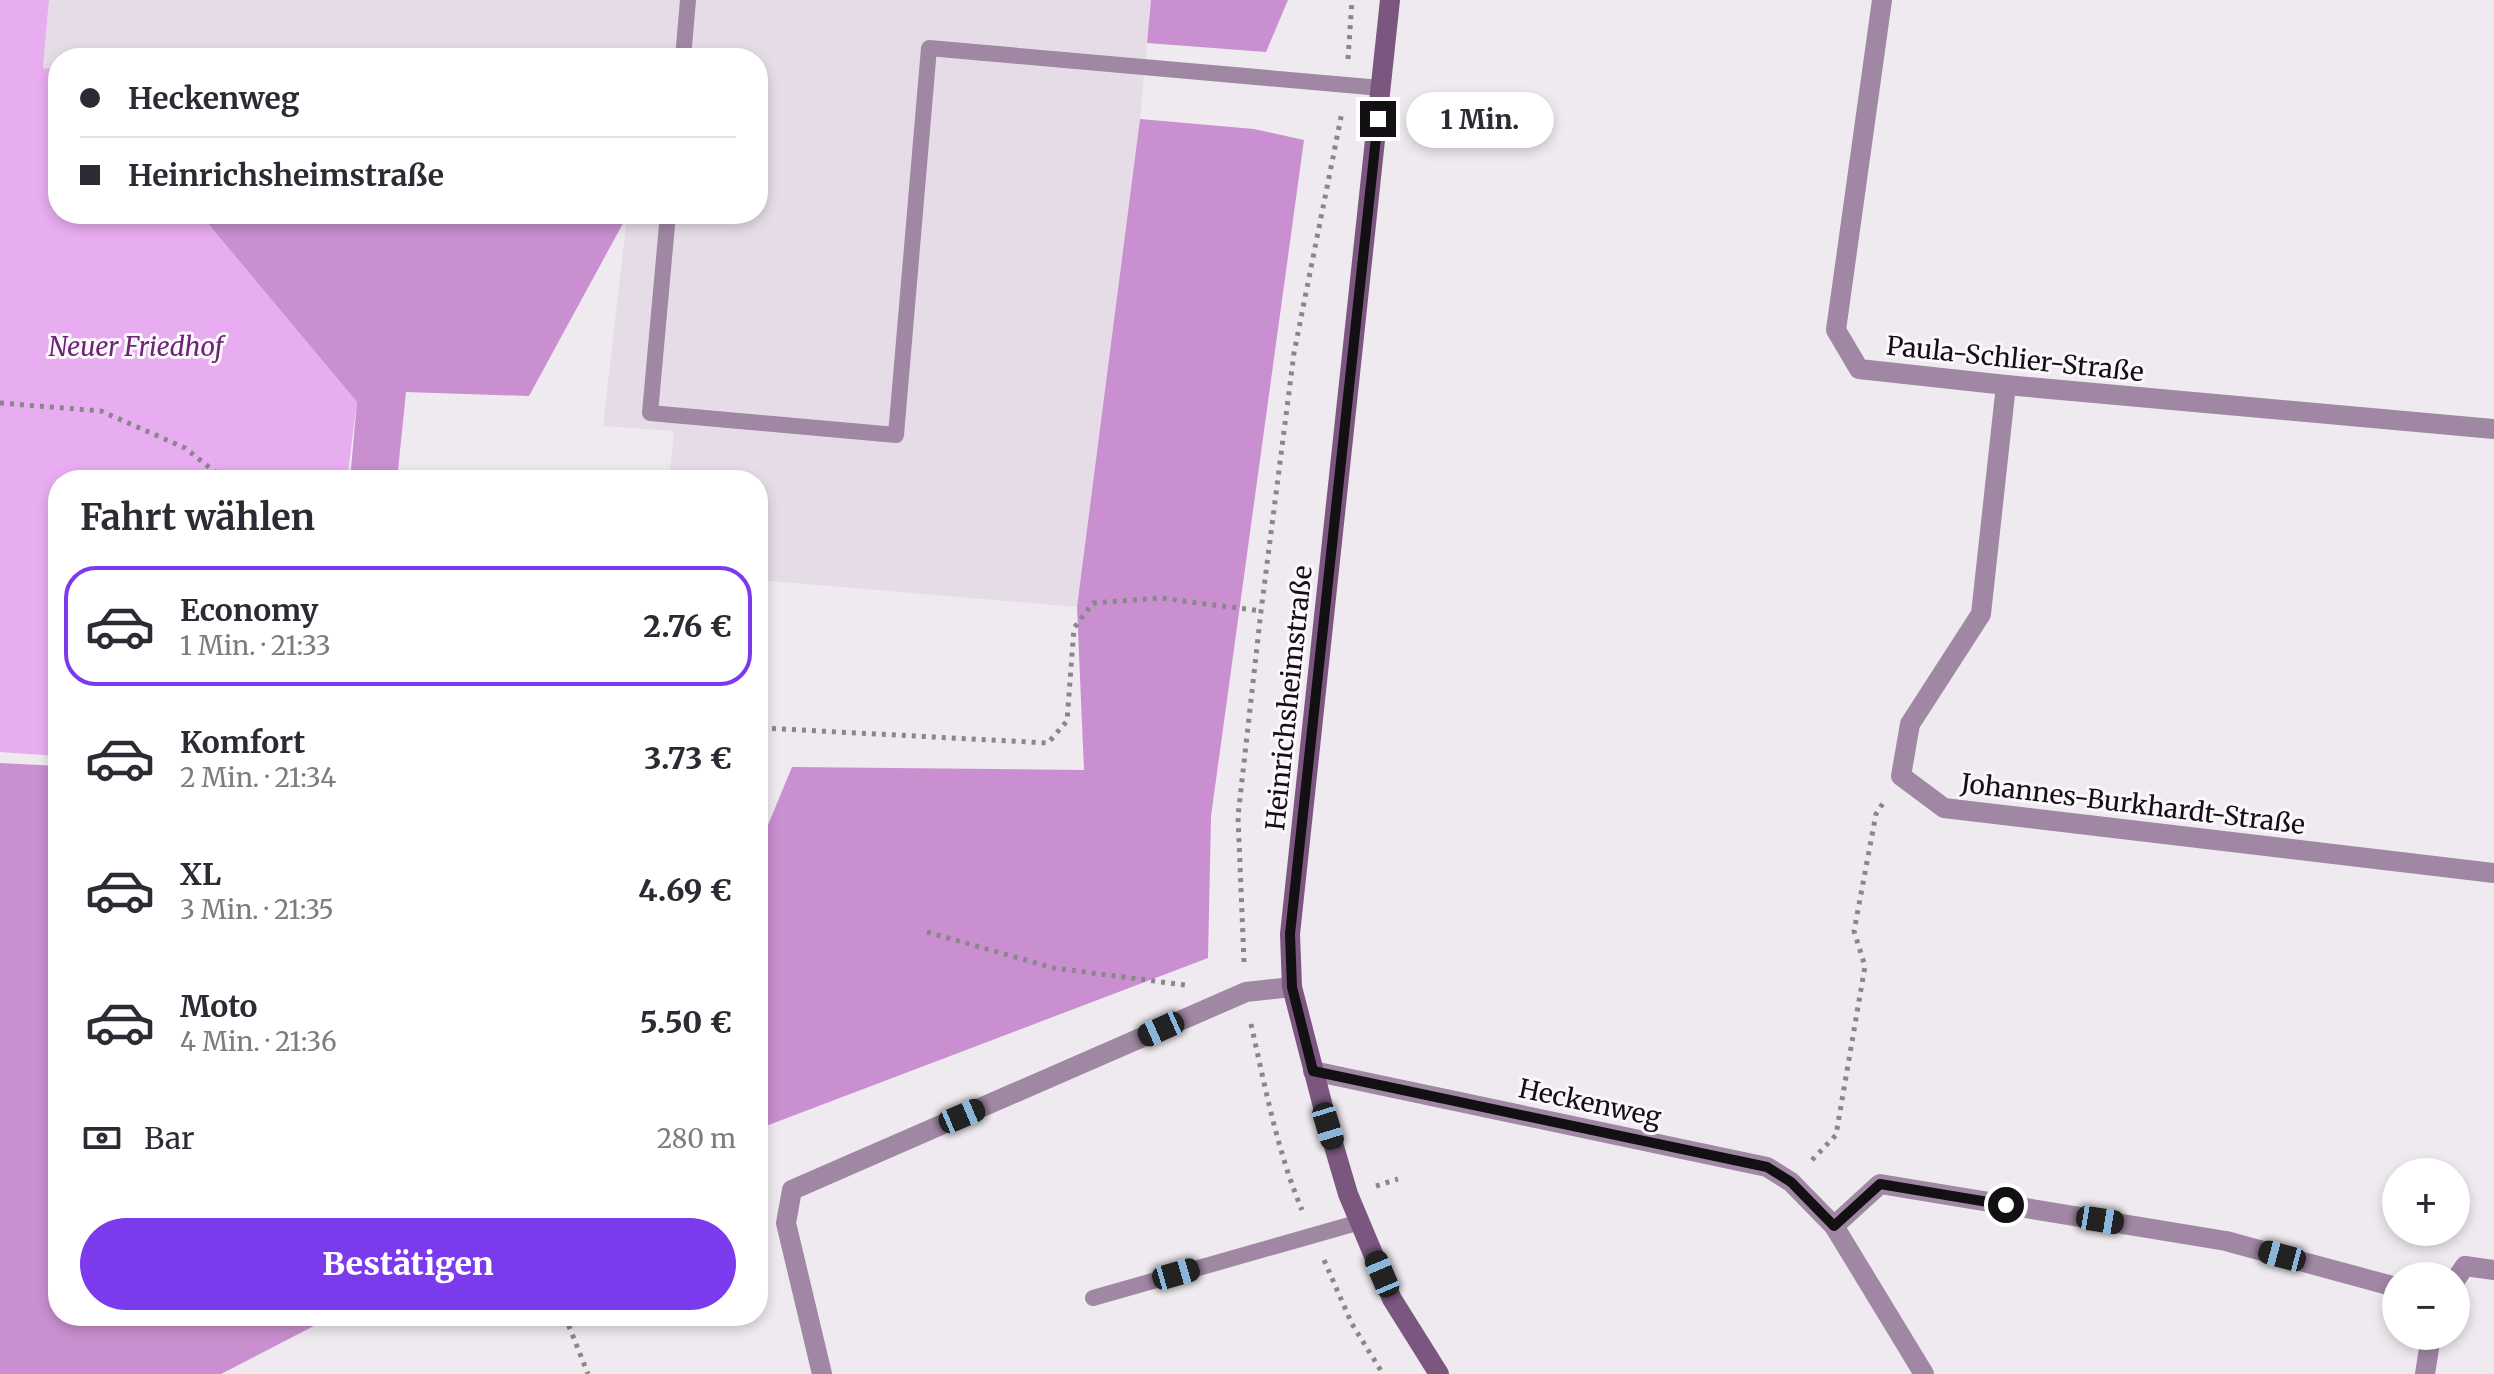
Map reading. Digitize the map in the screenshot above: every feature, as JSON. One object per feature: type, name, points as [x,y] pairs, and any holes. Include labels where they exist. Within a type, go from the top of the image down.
[{"type":"street","name":"Heinrichsheimstraße","points":[[1390,0],[1290,934],[1292,987],[1344,1181],[1392,1299],[1439,1374]]},
{"type":"street","name":"Paula-Schlier-Straße","points":[[1882,0],[1836,330],[1859,369],[2494,429]]},
{"type":"street","points":[[1901,776],[1910,724],[1981,614],[2006,385]]},
{"type":"street","name":"Johannes-Burkhardt-Straße","points":[[1901,776],[1944,808],[2494,873]]},
{"type":"street","points":[[822,1374],[786,1223],[792,1190],[1246,992],[1292,987]]},
{"type":"street","name":"Heckenweg","points":[[1313,1071],[1767,1167],[1791,1182],[1834,1226],[1924,1374]]},
{"type":"street","points":[[1834,1226],[1880,1184],[2226,1241],[2382,1283]]},
{"type":"street","points":[[2470,1267],[2494,1270]]},
{"type":"street","points":[[2425,1374],[2429,1350]]},
{"type":"lane","points":[[684,48],[688,0]]},
{"type":"lane","points":[[667,224],[650,413],[896,435],[929,48],[1381,88]]},
{"type":"lane","points":[[1093,1298],[1360,1222]]},
{"type":"path","points":[[0,403],[101,411],[185,448],[212,470]]},
{"type":"path","points":[[768,728],[1048,743],[1067,721],[1074,628],[1093,603],[1160,598],[1261,611]]},
{"type":"path","points":[[1791,1182],[1836,1135],[1865,966],[1854,931],[1876,814],[1901,776]]},
{"type":"path","points":[[927,932],[1054,968],[1187,985]]},
{"type":"path","points":[[569,1326],[588,1374]]},
{"type":"shaded area","points":[[49,0],[1151,0],[1140,119],[1077,607],[768,581],[768,470],[670,470],[674,431],[603,426],[626,224],[768,224],[768,48],[48,48],[48,69],[43,69]]},
{"type":"shaded area","points":[[1151,0],[1288,0],[1266,52],[1147,43]]},
{"type":"shaded area","points":[[1140,119],[1254,129],[1304,140],[1211,816],[1208,958],[768,1125],[768,825],[792,767],[1084,770],[1077,607]]},
{"type":"shaded area","points":[[208,224],[623,224],[529,396],[406,392],[398,470],[351,470],[357,402]]},
{"type":"shaded area","points":[[0,763],[48,765],[48,1326],[314,1326],[221,1374],[0,1374]]},
{"type":"green space","name":"Neuer Friedhof","points":[[0,0],[49,0],[43,68],[48,69],[48,224],[208,224],[357,402],[348,470],[48,470],[48,755],[0,752]]},
{"type":"route","points":[[1378,119],[1290,934],[1292,987],[1313,1071],[1767,1167],[1791,1182],[1834,1226],[1880,1184],[2006,1205]]}]
